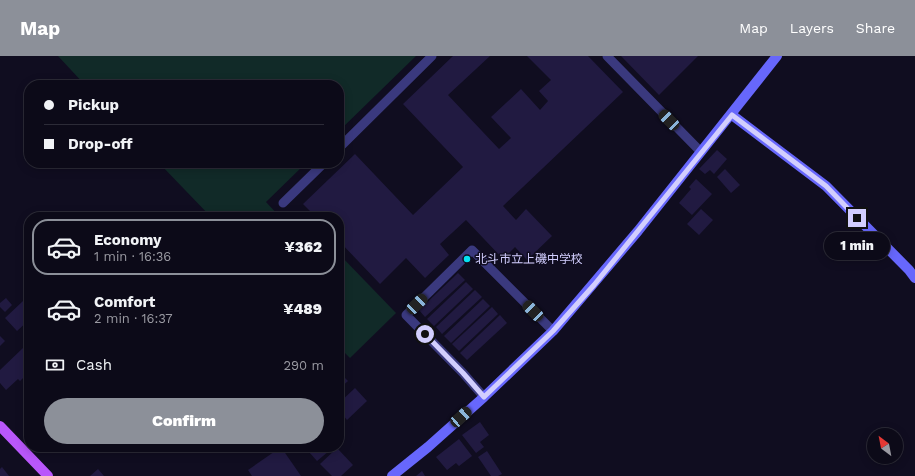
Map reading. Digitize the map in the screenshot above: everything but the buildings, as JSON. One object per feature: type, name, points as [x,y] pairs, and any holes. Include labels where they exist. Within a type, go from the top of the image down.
[{"type":"main road","points":[[0,426],[24,451]]},
{"type":"main road","points":[[25,452],[48,476]]},
{"type":"street","points":[[392,476],[428,447],[484,397],[553,331],[638,231],[700,152],[732,115],[777,56]]},
{"type":"street","points":[[732,115],[826,186],[909,270],[915,278]]},
{"type":"lane","points":[[344,143],[432,56]]},
{"type":"lane","points":[[607,56],[700,152]]},
{"type":"lane","points":[[283,203],[319,168]]},
{"type":"lane","points":[[484,397],[463,373],[406,315],[472,250],[553,331]]},
{"type":"green space","points":[[58,56],[416,56],[344,126],[344,80],[80,80]]},
{"type":"green space","points":[[164,168],[301,168],[266,202],[275,212],[206,212]]},
{"type":"green space","points":[[344,259],[396,313],[350,358],[344,352]]},
{"type":"place","name":"北斗市立上磯中学校","points":[[467,259]]},
{"type":"route","points":[[425,334],[484,397],[553,331],[594,285],[674,187],[700,152],[732,115],[826,186],[857,218]]}]
